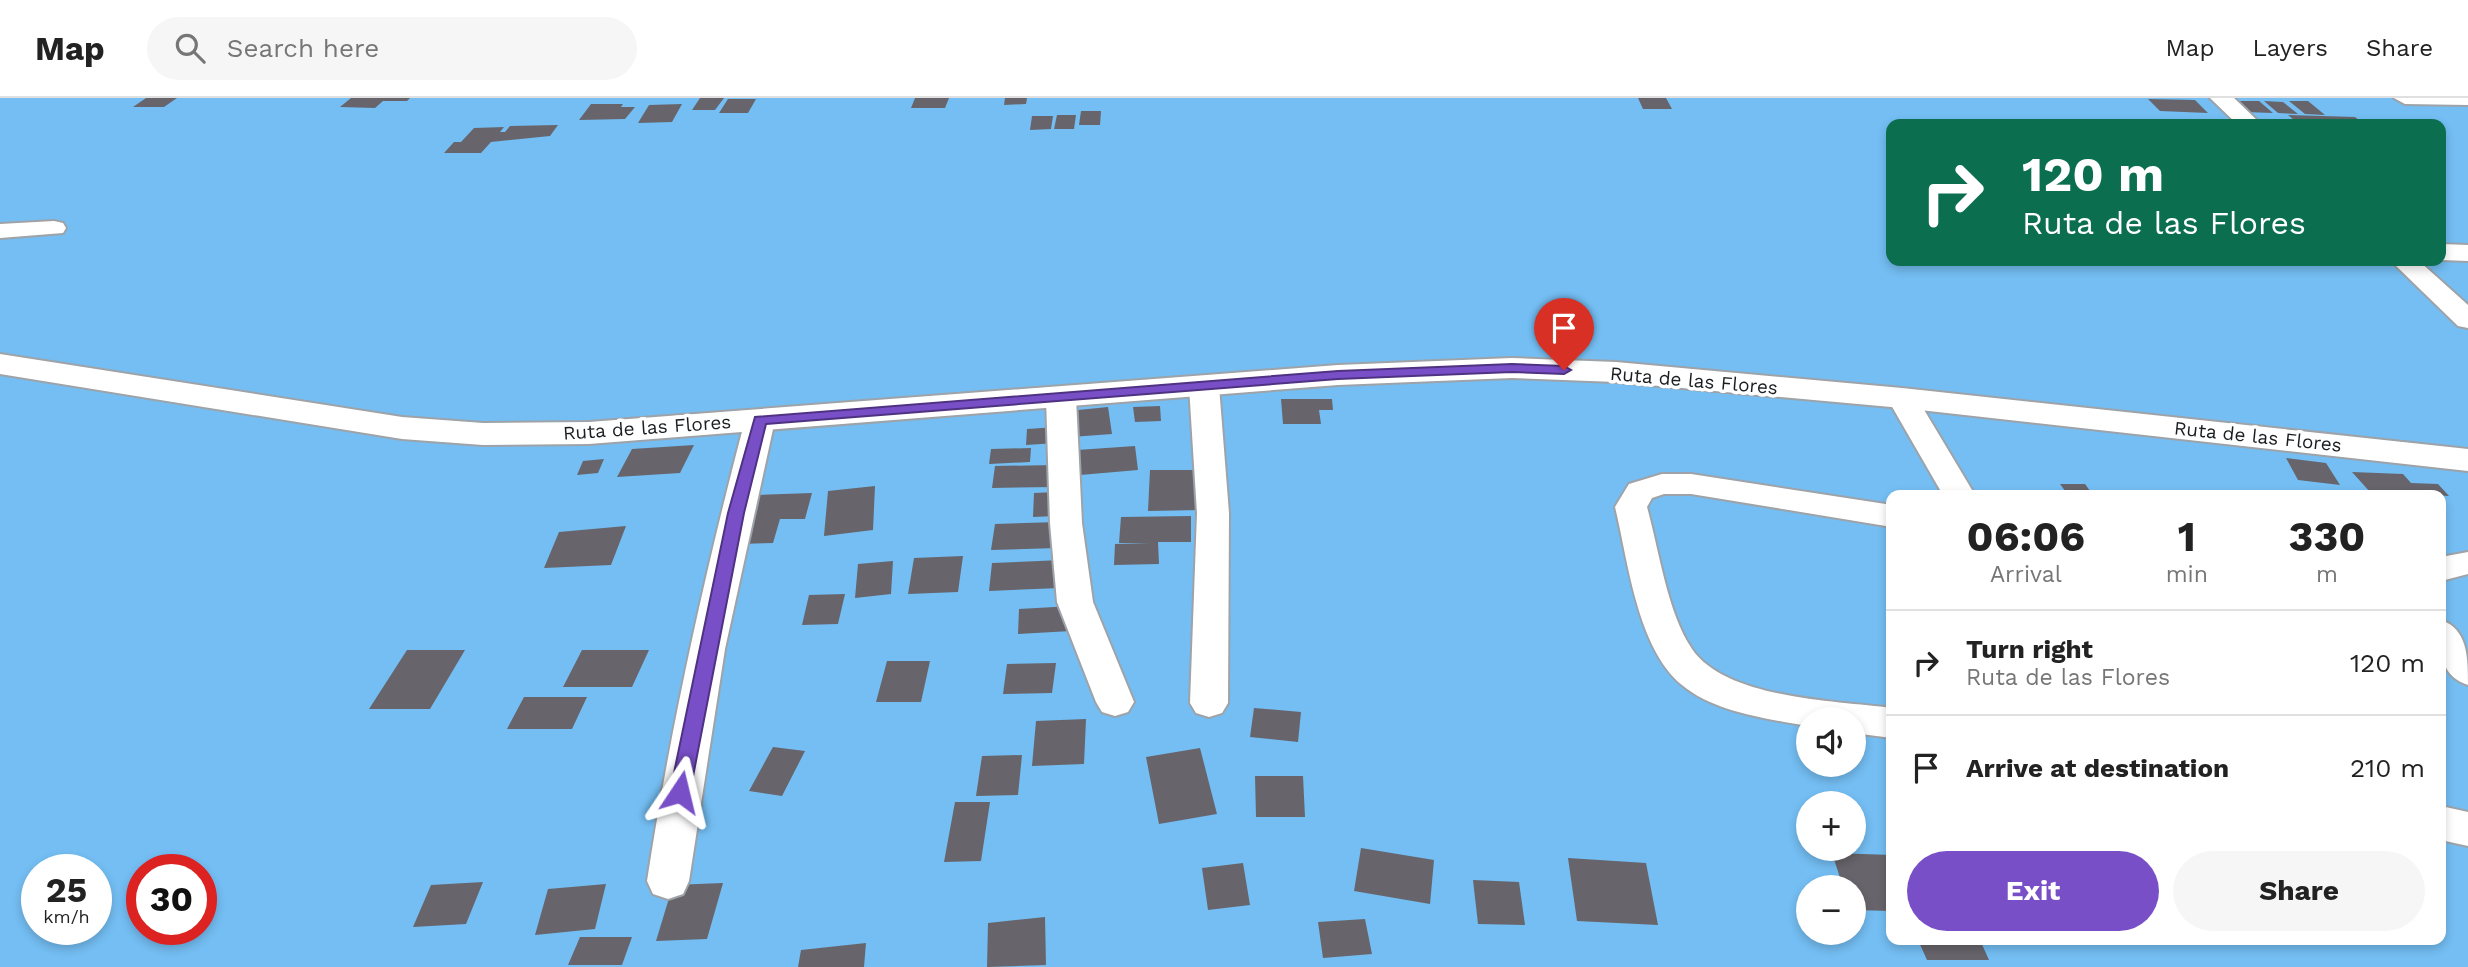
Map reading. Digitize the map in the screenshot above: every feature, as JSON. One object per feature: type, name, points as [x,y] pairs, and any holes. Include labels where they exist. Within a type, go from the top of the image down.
[{"type":"main road","name":"Ruta de las Flores","points":[[0,364],[321,416],[456,432],[589,433],[1338,375],[1512,368],[1616,372],[1902,398],[2468,460]]},
{"type":"street","points":[[2221,98],[2244,119]]},
{"type":"street","points":[[2405,98],[2468,99]]},
{"type":"street","points":[[0,231],[54,228]]},
{"type":"street","points":[[2446,252],[2468,253]]},
{"type":"street","points":[[2409,266],[2468,320]]},
{"type":"street","points":[[1204,386],[1213,513],[1209,704]]},
{"type":"street","points":[[1061,398],[1066,523],[1076,602],[1115,702]]},
{"type":"street","points":[[1902,398],[1956,490]]},
{"type":"street","points":[[668,881],[683,770],[736,513],[760,420]]},
{"type":"street","points":[[1886,515],[1691,484],[1662,484],[1640,491],[1631,507],[1668,639],[1682,664],[1709,687],[1744,699],[1886,722]]},
{"type":"street","points":[[2446,568],[2468,563]]},
{"type":"street","points":[[2446,640],[2468,671]]},
{"type":"street","points":[[2446,823],[2468,829]]},
{"type":"shaded area","points":[[0,98],[2468,98],[2468,967],[0,967]]},
{"type":"building","points":[[146,98],[177,98],[164,107],[133,107]]},
{"type":"building","points":[[351,98],[410,98],[407,101],[383,101],[375,108],[340,107]]},
{"type":"building","points":[[700,98],[724,98],[715,110],[692,110]]},
{"type":"building","points":[[915,98],[949,98],[945,108],[911,108]]},
{"type":"building","points":[[1005,98],[1027,98],[1026,104],[1004,105]]},
{"type":"building","points":[[1638,98],[1666,98],[1672,109],[1643,109]]},
{"type":"building","points":[[728,99],[756,99],[748,113],[719,113]]},
{"type":"building","points":[[2148,99],[2195,100],[2208,113],[2160,111]]},
{"type":"building","points":[[2230,101],[2259,101],[2273,113],[2244,112]]},
{"type":"building","points":[[2264,101],[2283,102],[2298,114],[2278,113]]},
{"type":"building","points":[[2289,101],[2308,101],[2325,115],[2305,114]]},
{"type":"building","points":[[591,104],[623,104],[621,107],[635,107],[625,119],[579,120]]},
{"type":"building","points":[[682,104],[672,122],[638,123],[649,105]]},
{"type":"building","points":[[1081,111],[1101,111],[1100,125],[1079,125]]},
{"type":"building","points":[[1057,115],[1076,115],[1074,129],[1054,129]]},
{"type":"building","points":[[2288,115],[2358,119],[2293,119]]},
{"type":"building","points":[[1032,116],[1053,116],[1051,129],[1030,130]]},
{"type":"building","points":[[558,125],[550,136],[491,142],[481,153],[444,153],[454,142],[461,142],[474,128],[504,127],[500,132],[505,132],[510,126]]},
{"type":"building","points":[[1281,399],[1332,399],[1333,410],[1319,410],[1321,424],[1283,424]]},
{"type":"building","points":[[1160,406],[1161,421],[1135,422],[1133,407]]},
{"type":"building","points":[[1108,407],[1112,434],[1071,437],[1068,411]]},
{"type":"building","points":[[1057,427],[1057,443],[1026,445],[1027,429]]},
{"type":"building","points":[[694,445],[680,473],[617,477],[632,449]]},
{"type":"building","points":[[1135,446],[1138,470],[1080,475],[1077,450]]},
{"type":"building","points":[[1031,448],[1030,462],[989,464],[991,449]]},
{"type":"building","points":[[2286,458],[2326,463],[2340,485],[2298,480]]},
{"type":"building","points":[[604,459],[598,473],[577,475],[583,461]]},
{"type":"building","points":[[1056,465],[1054,487],[992,488],[995,466]]},
{"type":"building","points":[[1150,470],[1200,470],[1201,510],[1148,511]]},
{"type":"building","points":[[2352,472],[2403,474],[2411,483],[2438,484],[2444,490],[2368,490]]},
{"type":"building","points":[[2060,484],[2085,484],[2089,490],[2064,490]]},
{"type":"building","points":[[875,486],[873,530],[824,536],[828,491]]},
{"type":"building","points":[[1057,492],[1056,516],[1033,517],[1034,493]]},
{"type":"building","points":[[812,493],[805,519],[780,519],[773,543],[739,544],[755,495]]},
{"type":"building","points":[[1191,516],[1191,542],[1158,542],[1159,564],[1114,565],[1115,544],[1150,543],[1119,543],[1121,517]]},
{"type":"building","points":[[1059,522],[1057,548],[991,550],[995,524]]},
{"type":"building","points":[[626,526],[611,565],[544,568],[559,532]]},
{"type":"building","points":[[963,556],[958,592],[908,594],[914,558]]},
{"type":"building","points":[[1062,560],[1060,588],[989,591],[992,563]]},
{"type":"building","points":[[893,561],[891,594],[855,598],[858,564]]},
{"type":"building","points":[[845,594],[838,624],[802,625],[809,595]]},
{"type":"building","points":[[1072,606],[1071,631],[1018,634],[1019,609]]},
{"type":"building","points":[[407,650],[465,650],[430,709],[369,709]]},
{"type":"building","points":[[582,650],[649,650],[632,687],[563,687]]},
{"type":"building","points":[[887,661],[930,661],[921,702],[876,702]]},
{"type":"building","points":[[1056,663],[1052,693],[1003,694],[1007,664]]},
{"type":"building","points":[[524,697],[587,697],[572,729],[507,729]]},
{"type":"building","points":[[1254,708],[1301,712],[1298,742],[1250,737]]},
{"type":"building","points":[[1086,719],[1084,764],[1032,766],[1036,721]]},
{"type":"building","points":[[773,747],[805,751],[782,796],[749,791]]},
{"type":"building","points":[[1200,748],[1217,814],[1159,824],[1146,757]]},
{"type":"building","points":[[1022,755],[1018,795],[976,796],[982,756]]},
{"type":"building","points":[[1255,776],[1303,776],[1305,817],[1256,817]]},
{"type":"building","points":[[955,802],[990,802],[981,861],[944,862]]},
{"type":"building","points":[[1361,848],[1434,860],[1430,904],[1354,891]]},
{"type":"building","points":[[1866,854],[1886,855],[1886,911],[1866,910],[1866,875],[1839,875],[1835,861],[1866,861]]},
{"type":"building","points":[[1568,858],[1646,863],[1658,925],[1577,921]]},
{"type":"building","points":[[1243,863],[1250,905],[1208,910],[1202,868]]},
{"type":"building","points":[[1473,880],[1519,882],[1525,925],[1478,924]]},
{"type":"building","points":[[483,882],[466,924],[413,927],[431,885]]},
{"type":"building","points":[[723,883],[707,939],[656,941],[673,885]]},
{"type":"building","points":[[606,884],[595,929],[535,935],[548,889]]},
{"type":"building","points":[[1045,917],[1046,965],[987,967],[988,923]]},
{"type":"building","points":[[1365,919],[1372,954],[1323,958],[1318,922]]},
{"type":"building","points":[[580,937],[632,937],[622,965],[568,965]]},
{"type":"building","points":[[866,943],[864,967],[798,967],[801,950]]},
{"type":"building","points":[[1920,945],[1982,945],[1989,960],[1927,960]]},
{"type":"route","points":[[680,792],[736,513],[760,420],[1338,375],[1512,368],[1564,370]]}]
